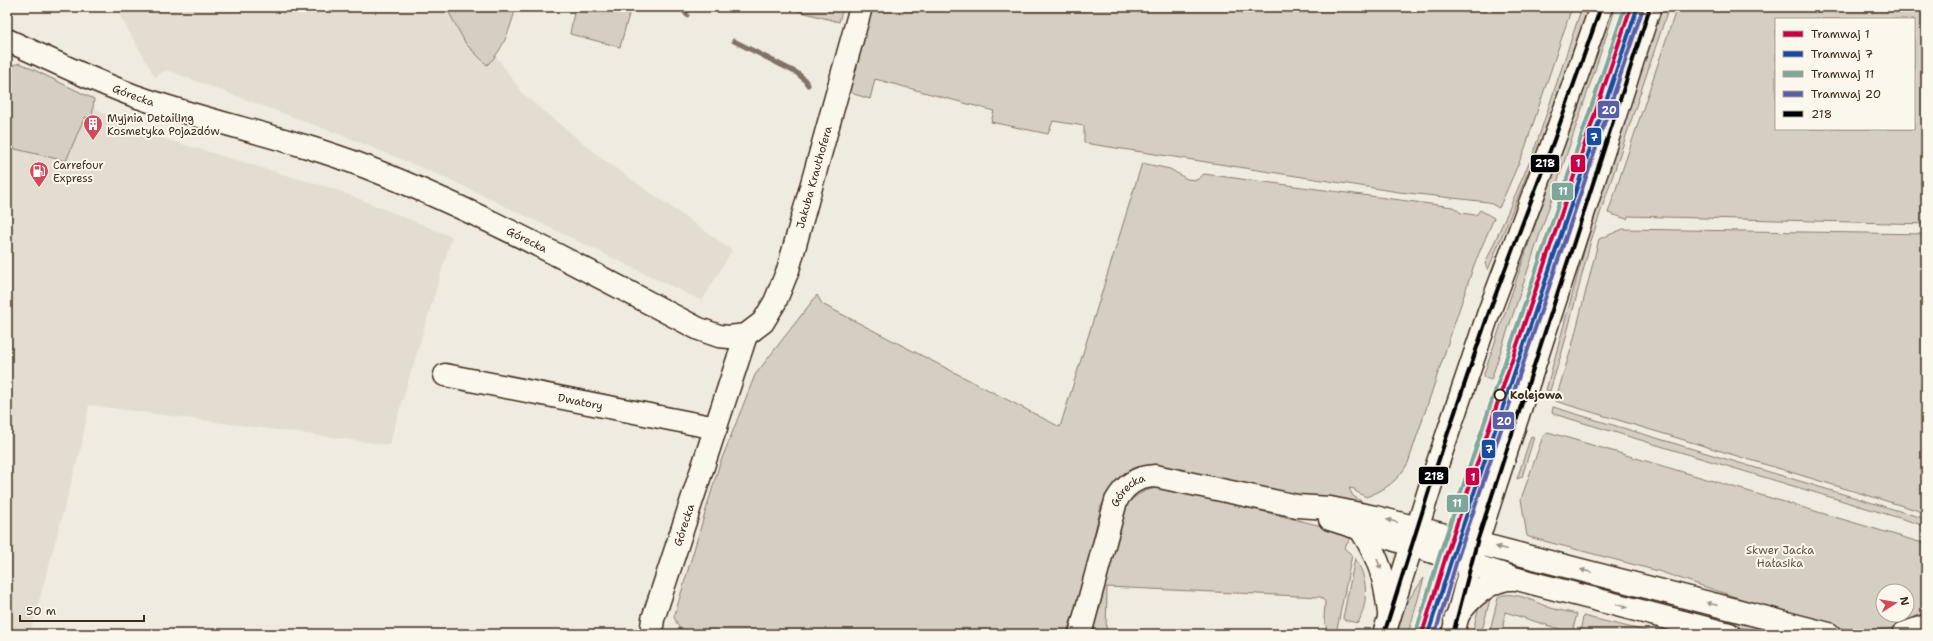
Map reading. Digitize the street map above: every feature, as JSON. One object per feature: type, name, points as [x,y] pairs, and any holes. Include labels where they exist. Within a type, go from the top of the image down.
[{"type":"street","name":"Jakuba Krauthofera","points":[[746,335],[763,322],[785,280],[861,7]]},
{"type":"street","points":[[1384,634],[1389,613],[1414,536],[1489,312],[1554,140],[1601,7]]},
{"type":"street","points":[[1454,627],[1477,542],[1650,7]]},
{"type":"street","name":"Górecka","points":[[7,40],[135,96],[364,167],[443,199],[506,228],[699,329],[719,336],[734,337],[746,335],[653,618],[651,634]]},
{"type":"street","name":"Dwatory","points":[[445,375],[716,428]]},
{"type":"street","name":"Górecka","points":[[1080,634],[1113,508],[1120,494],[1135,480],[1147,476],[1162,476],[1297,506],[1361,530],[1477,542]]},
{"type":"street","name":"Górecka","points":[[1297,506],[1330,508],[1414,536],[1471,564]]},
{"type":"street","points":[[1361,530],[1376,556],[1383,574],[1389,613]]},
{"type":"street","points":[[1477,542],[1829,634]]},
{"type":"street","points":[[1471,564],[1517,579],[1729,634]]},
{"type":"street","points":[[1454,627],[1466,606],[1488,587],[1506,578],[1517,579]]},
{"type":"street","points":[[1903,634],[1926,626]]},
{"type":"shaded area","points":[[115,7],[467,7],[476,28],[523,94],[604,160],[732,250],[702,301],[453,181],[357,141],[166,70],[155,77]]},
{"type":"shaded area","points":[[7,66],[92,107],[135,130],[340,191],[452,237],[389,445],[89,405],[81,447],[30,634],[7,634]]},
{"type":"green space","points":[[446,7],[516,7],[509,31],[502,46],[487,65],[466,44]]},
{"type":"green space","points":[[575,7],[631,7],[620,47],[570,34]]},
{"type":"green space","points":[[783,7],[843,7],[839,22]]},
{"type":"green space","points":[[872,7],[1572,7],[1524,151],[1499,208],[1488,202],[1399,192],[1084,143],[1084,126],[1053,121],[1048,134],[991,122],[994,111],[875,79],[870,99],[854,94],[849,89]]},
{"type":"green space","points":[[1582,7],[1591,7],[1549,130],[1534,158],[1488,270],[1485,264],[1533,154]]},
{"type":"green space","points":[[1610,7],[1616,7],[1491,380],[1483,377]]},
{"type":"green space","points":[[1635,7],[1638,7],[1580,181],[1515,388],[1508,385]]},
{"type":"green space","points":[[1662,7],[1669,7],[1590,244],[1564,345],[1550,391],[1546,390],[1600,193]]},
{"type":"green space","points":[[1677,7],[1926,7],[1926,224],[1628,216],[1627,219],[1608,213]]},
{"type":"green space","points":[[20,63],[94,99],[92,117],[84,118],[66,161],[7,147],[7,69]]},
{"type":"green space","points":[[1142,163],[1170,169],[1187,179],[1197,180],[1204,174],[1453,207],[1461,213],[1476,215],[1480,210],[1494,218],[1474,265],[1408,463],[1400,475],[1385,488],[1366,497],[1355,491],[1355,489],[1349,488],[1353,496],[1363,502],[1362,508],[1153,465],[1132,468],[1101,506],[1080,596],[1066,634],[682,634],[674,617],[719,466],[755,375],[817,295],[822,304],[1060,427]]},
{"type":"green space","points":[[1623,229],[1926,234],[1926,513],[1555,401],[1572,346],[1599,239]]},
{"type":"green space","points":[[1553,407],[1926,519],[1926,526],[1554,414],[1552,413]]},
{"type":"green space","name":"Skwer Jacka Hałasika","points":[[1548,432],[1926,544],[1926,611],[1915,617],[1915,583],[1875,583],[1875,623],[1905,623],[1888,629],[1860,631],[1846,629],[1765,607],[1658,571],[1529,537],[1527,536],[1521,499],[1543,436]]},
{"type":"green space","points":[[1531,436],[1534,437],[1522,477],[1517,479]]},
{"type":"green space","points":[[1164,487],[1338,530],[1351,538],[1344,548],[1352,555],[1336,634],[1328,634],[1324,618],[1325,602],[1321,597],[1107,587],[1106,634],[1087,634],[1120,512],[1139,494]]},
{"type":"green space","points":[[1355,558],[1365,582],[1366,590],[1362,615],[1358,623],[1344,620],[1343,618]]},
{"type":"green space","points":[[1518,563],[1794,634],[1766,634],[1516,569]]},
{"type":"green space","points":[[1424,578],[1408,634],[1397,634],[1405,605]]},
{"type":"green space","points":[[1442,582],[1442,599],[1434,634],[1426,634]]},
{"type":"green space","points":[[1492,592],[1481,634],[1472,634],[1479,606]]},
{"type":"green space","points":[[1503,595],[1519,596],[1551,608],[1577,614],[1572,633],[1505,612],[1502,634],[1489,634],[1498,598]]},
{"type":"green space","points":[[1583,616],[1658,634],[1580,634]]},
{"type":"waterway","points":[[684,7],[684,11],[687,15]]},
{"type":"waterway","points":[[734,41],[797,73],[808,85]]},
{"type":"tram line","name":"11","points":[[1416,632],[1440,554],[1625,7]]},
{"type":"tram line","name":"1","points":[[1422,634],[1446,556],[1631,7]]},
{"type":"tram line","name":"7","points":[[1428,634],[1452,558],[1637,9]]},
{"type":"tram line","name":"20","points":[[1435,634],[1457,560],[1642,11]]},
{"type":"transit line","name":"218","points":[[1384,634],[1437,465],[1489,312],[1554,140],[1601,7]]},
{"type":"transit line","name":"218","points":[[1453,634],[1477,542],[1650,7]]},
{"type":"place","name":"Myjnia Detailing Kosmetyka Pojazdów","points":[[93,141]]},
{"type":"place","name":"Carrefour Express","points":[[39,188]]},
{"type":"place","name":"Kolejowa","points":[[1500,395]]}]
